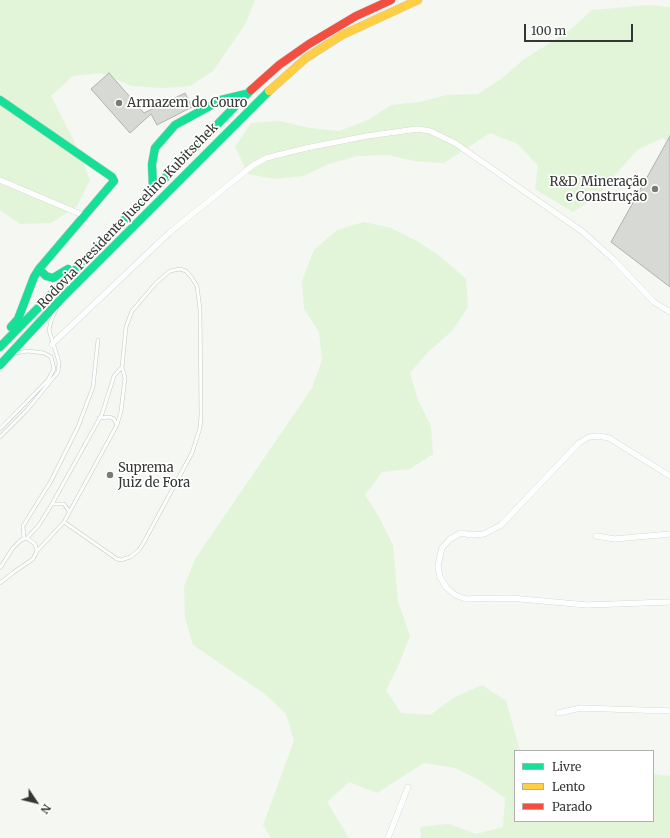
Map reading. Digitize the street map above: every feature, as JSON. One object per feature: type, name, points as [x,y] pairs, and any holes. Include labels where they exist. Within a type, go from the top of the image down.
[{"type":"main road","name":"Rodovia Presidente Juscelino Kubitschek","points":[[0,347],[109,233],[246,94],[279,65],[309,44],[356,16],[391,0]]},
{"type":"main road","name":"Rodovia Presidente Juscelino Kubitschek","points":[[0,365],[62,298],[240,119],[306,58],[342,35],[418,0]]},
{"type":"main road","points":[[153,189],[153,156],[160,142],[175,125],[194,113],[221,100],[246,94]]},
{"type":"main road","points":[[0,100],[113,178],[113,184],[39,269],[34,277],[18,319],[0,342]]},
{"type":"main road","points":[[39,269],[50,278],[58,276],[109,233]]},
{"type":"street","points":[[52,344],[169,233],[252,166],[266,158],[306,148],[367,136],[417,129],[430,131],[455,143],[583,232],[613,259],[654,302],[670,312]]},
{"type":"street","points":[[0,180],[85,216]]},
{"type":"street","points":[[670,476],[609,438],[599,436],[589,438],[579,443],[500,525],[484,534],[472,535],[460,533],[450,539],[440,554],[438,566],[440,577],[446,587],[455,595],[466,598],[510,598],[593,605],[670,602]]},
{"type":"street","points":[[596,536],[615,539],[670,534]]},
{"type":"street","points":[[558,713],[581,708],[670,711]]},
{"type":"street","points":[[388,838],[408,787]]},
{"type":"lane","points":[[0,584],[14,572],[35,558],[37,551],[64,522],[117,425],[121,411],[125,378],[122,367],[126,327],[132,311],[156,283],[170,271],[180,269],[192,278],[197,286],[200,309],[201,415],[200,428],[192,453],[144,542],[139,550],[130,557],[121,560],[117,559],[64,522]]},
{"type":"lane","points":[[0,436],[27,410],[56,375],[59,362],[52,344],[49,326],[62,298]]},
{"type":"lane","points":[[37,551],[35,544],[26,538],[23,526],[51,481],[78,426],[93,387],[98,340]]},
{"type":"lane","points":[[0,429],[52,374],[54,365],[51,357],[44,353],[28,351],[10,355]]},
{"type":"lane","points":[[51,357],[55,352]]},
{"type":"lane","points":[[0,568],[18,543],[26,538],[39,525],[52,504],[99,418],[114,376],[122,367]]},
{"type":"lane","points":[[99,418],[110,417],[114,419],[117,425]]},
{"type":"lane","points":[[52,504],[64,504],[69,511]]},
{"type":"green space","points":[[0,0],[255,0],[246,23],[213,71],[190,86],[162,88],[132,86],[101,73],[73,76],[51,96],[79,151],[90,180],[77,206],[51,223],[20,224],[0,210]]},
{"type":"green space","points":[[649,5],[670,7],[670,142],[663,138],[637,150],[596,197],[573,212],[535,189],[538,166],[518,144],[490,133],[444,163],[415,161],[388,155],[357,156],[329,164],[303,176],[275,179],[248,174],[235,147],[251,123],[280,121],[310,128],[339,131],[368,120],[391,105],[419,102],[447,95],[478,94],[501,79],[523,60],[570,30],[592,10]]},
{"type":"green space","points":[[364,222],[391,228],[417,241],[441,257],[466,279],[468,307],[452,331],[429,351],[410,373],[418,400],[431,426],[433,454],[410,469],[382,472],[365,495],[380,519],[393,545],[398,601],[410,636],[399,664],[386,690],[401,713],[430,715],[455,697],[482,685],[506,701],[520,750],[514,750],[514,822],[654,822],[654,774],[670,776],[670,838],[421,838],[420,827],[448,824],[476,834],[503,827],[505,798],[481,781],[455,768],[424,763],[377,793],[349,782],[327,802],[349,838],[271,838],[263,825],[294,741],[286,714],[265,694],[193,645],[185,618],[184,587],[195,559],[312,388],[322,360],[319,332],[304,309],[302,281],[314,250],[337,230]]},
{"type":"building","name":"Armazem do Couro","points":[[109,73],[144,113],[185,93],[192,107],[157,125],[151,114],[130,133],[91,89]]},
{"type":"building","name":"R&D Mineração e Construção","points":[[670,136],[670,287],[611,242]]},
{"type":"traffic: fast","points":[[0,347],[251,90]]},
{"type":"traffic: fast","points":[[0,365],[62,298],[269,91]]},
{"type":"traffic: fast","points":[[153,189],[152,164],[155,148],[175,125],[221,100],[246,94]]},
{"type":"traffic: fast","points":[[0,100],[112,177],[114,181],[39,269]]},
{"type":"traffic: fast","points":[[11,327],[18,319],[34,277],[39,269],[46,276],[53,278],[68,269]]},
{"type":"traffic: slow","points":[[269,91],[306,58],[342,35],[418,0]]},
{"type":"traffic: jam","points":[[251,90],[279,65],[309,44],[356,16],[391,0]]},
{"type":"place","name":"Armazem do Couro","points":[[119,103]]},
{"type":"place","name":"R&D Mineração e Construção","points":[[655,189]]},
{"type":"place","name":"Suprema Juiz de Fora","points":[[110,475]]}]
